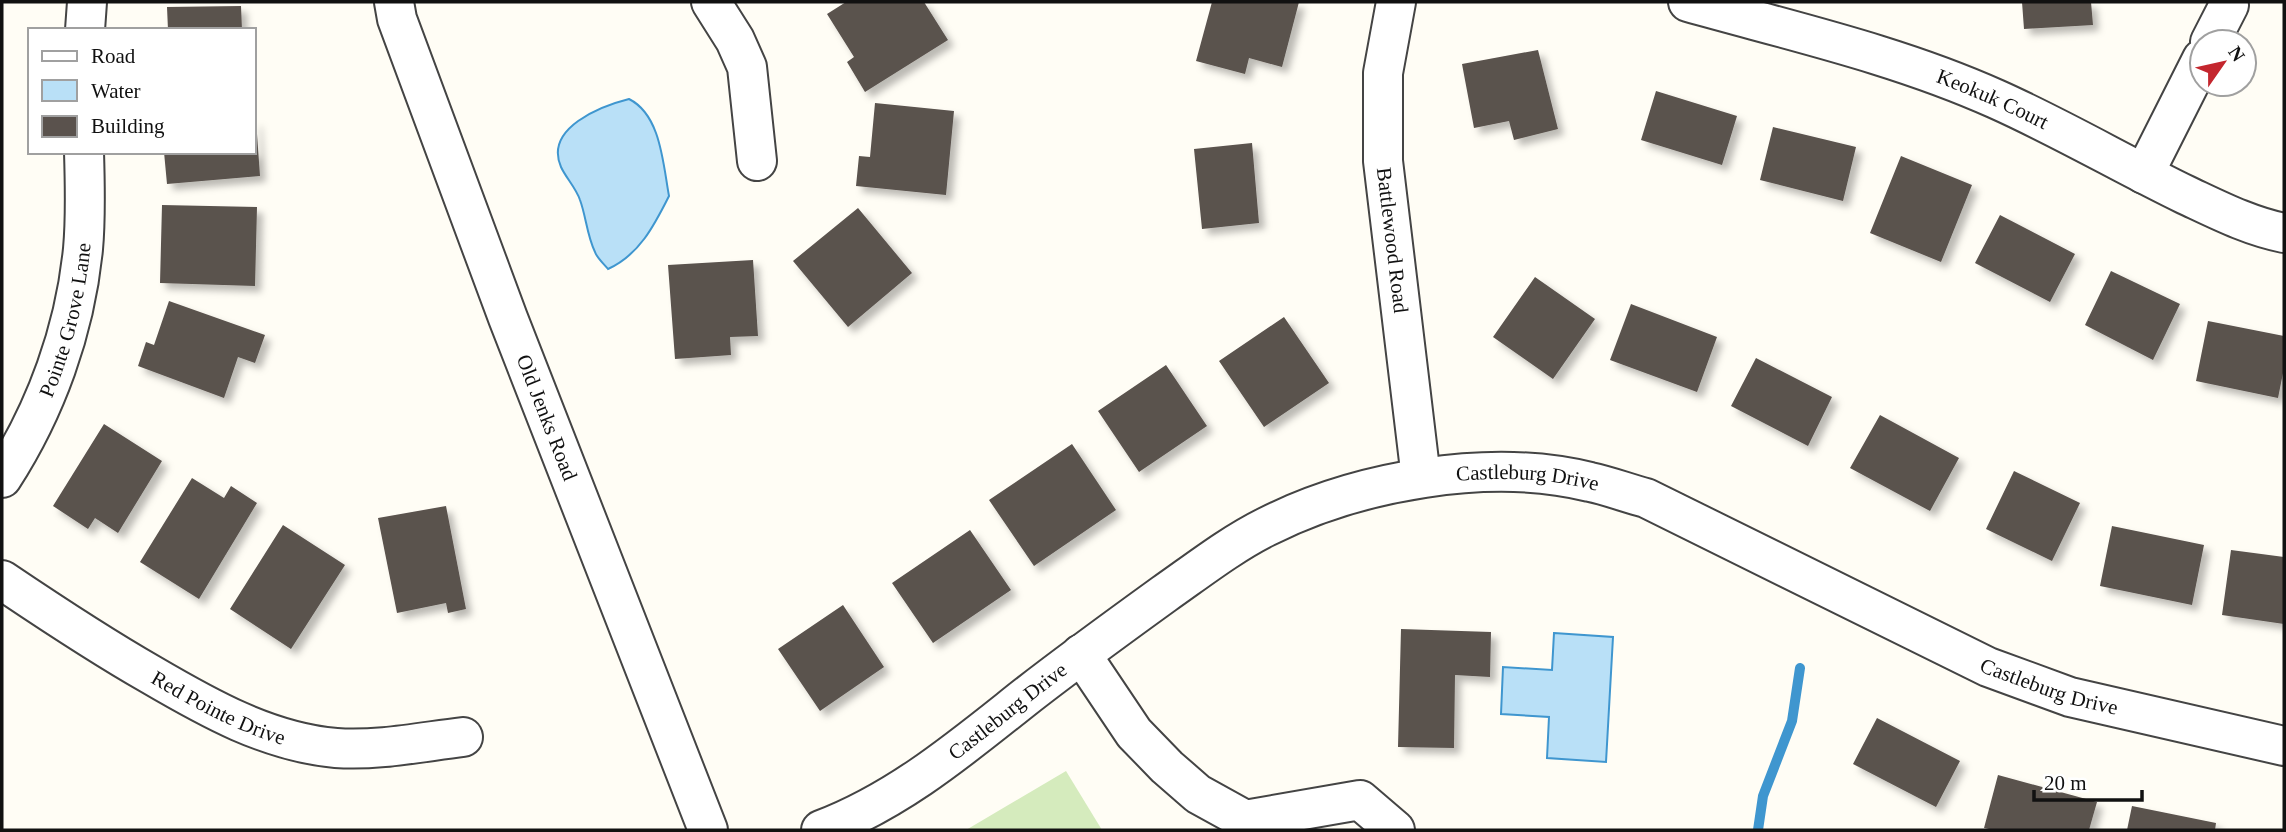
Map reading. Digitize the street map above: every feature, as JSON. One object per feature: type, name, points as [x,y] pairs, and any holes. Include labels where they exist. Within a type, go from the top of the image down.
[{"type":"street","points":[[85,28],[87,2]]},
{"type":"street","name":"Old Jenks Road","points":[[394,2],[397,19],[508,318],[708,830]]},
{"type":"street","points":[[711,2],[735,40],[747,67],[757,162]]},
{"type":"street","name":"Battlewood Road","points":[[1396,2],[1383,73],[1383,161],[1421,478]]},
{"type":"street","name":"Keokuk Court","points":[[1688,2],[1945,78],[2067,133],[2235,218],[2284,233]]},
{"type":"street","points":[[2217,28],[2229,5]]},
{"type":"street","points":[[2144,174],[2188,87]]},
{"type":"street","name":"Pointe Grove Lane","points":[[2,478],[33,425],[64,345],[74,306],[83,247],[84,154]]},
{"type":"street","name":"Castleburg Drive","points":[[821,830],[847,821],[926,775],[1081,654],[1217,556],[1265,527],[1310,508],[1362,491],[1421,478],[1458,474],[1535,473],[1589,481],[1646,498],[1988,667],[2070,697],[2284,746]]},
{"type":"street","name":"Red Pointe Drive","points":[[2,580],[94,642],[198,703],[255,728],[303,743],[367,749],[463,737]]},
{"type":"street","points":[[1081,654],[1134,733],[1167,767],[1198,794],[1247,825],[1360,800],[1395,830]]},
{"type":"green space","points":[[1066,771],[1102,830],[966,830]]},
{"type":"water","points":[[629,99],[640,106],[654,128],[669,196],[645,239],[628,256],[608,269],[592,246],[580,200],[561,167],[558,153],[561,141],[578,121],[604,107]]},
{"type":"water","points":[[1554,633],[1613,637],[1606,762],[1547,758],[1549,717],[1501,714],[1503,667],[1552,670]]},
{"type":"building","points":[[846,2],[924,2],[948,40],[865,92],[847,62],[854,57],[827,14]]},
{"type":"building","points":[[1212,2],[1299,2],[1282,67],[1249,58],[1245,74],[1196,61]]},
{"type":"building","points":[[2022,2],[2091,2],[2093,25],[2024,29]]},
{"type":"building","points":[[241,6],[242,28],[168,28],[167,7]]},
{"type":"building","points":[[1538,50],[1558,129],[1514,140],[1509,121],[1474,128],[1462,64]]},
{"type":"building","points":[[1656,91],[1737,116],[1722,165],[1641,140]]},
{"type":"building","points":[[875,103],[954,111],[946,195],[856,186],[859,156],[870,157]]},
{"type":"building","points":[[256,120],[260,176],[167,184],[164,154],[256,154]]},
{"type":"building","points":[[1773,127],[1856,147],[1843,201],[1760,180]]},
{"type":"building","points":[[1252,143],[1259,223],[1202,229],[1194,149]]},
{"type":"building","points":[[1901,156],[1972,185],[1941,262],[1870,233]]},
{"type":"building","points":[[162,205],[257,207],[255,286],[160,283]]},
{"type":"building","points":[[858,208],[912,273],[848,327],[793,261]]},
{"type":"building","points":[[2000,215],[2075,254],[2050,302],[1975,263]]},
{"type":"building","points":[[753,260],[758,336],[730,337],[731,355],[675,359],[668,265]]},
{"type":"building","points":[[2111,271],[2180,304],[2153,360],[2085,325]]},
{"type":"building","points":[[1535,277],[1595,319],[1553,379],[1493,337]]},
{"type":"building","points":[[169,301],[265,335],[255,363],[238,357],[224,398],[138,366],[146,342],[154,345]]},
{"type":"building","points":[[1631,304],[1717,337],[1697,392],[1610,360]]},
{"type":"building","points":[[1284,317],[1329,383],[1264,427],[1219,361]]},
{"type":"building","points":[[2208,321],[2284,336],[2284,368],[2278,398],[2196,381]]},
{"type":"building","points":[[1756,358],[1832,397],[1808,446],[1731,406]]},
{"type":"building","points":[[1166,365],[1207,426],[1139,472],[1098,411]]},
{"type":"building","points":[[1880,415],[1959,458],[1930,511],[1850,468]]},
{"type":"building","points":[[104,424],[162,461],[118,533],[95,518],[88,529],[53,506]]},
{"type":"building","points":[[1072,444],[1116,510],[1034,566],[989,500]]},
{"type":"building","points":[[2014,471],[2080,503],[2052,561],[1986,529]]},
{"type":"building","points":[[192,478],[224,498],[231,486],[257,503],[199,599],[140,562]]},
{"type":"building","points":[[446,506],[466,609],[448,613],[446,603],[397,613],[378,518]]},
{"type":"building","points":[[283,525],[345,565],[291,649],[230,609]]},
{"type":"building","points":[[2112,526],[2204,545],[2192,605],[2100,586]]},
{"type":"building","points":[[970,530],[1011,590],[933,643],[892,583]]},
{"type":"building","points":[[2231,550],[2284,557],[2284,624],[2222,615]]},
{"type":"building","points":[[843,605],[884,667],[820,711],[778,649]]},
{"type":"building","points":[[1401,629],[1491,632],[1490,677],[1455,675],[1454,748],[1398,747]]},
{"type":"building","points":[[1877,718],[1960,761],[1936,807],[1853,764]]},
{"type":"building","points":[[1998,775],[2097,802],[2089,830],[1984,828]]},
{"type":"building","points":[[2132,806],[2216,823],[2215,830],[2127,830]]},
{"type":"waterway","points":[[1758,830],[1763,796],[1792,721],[1800,668]]}]
